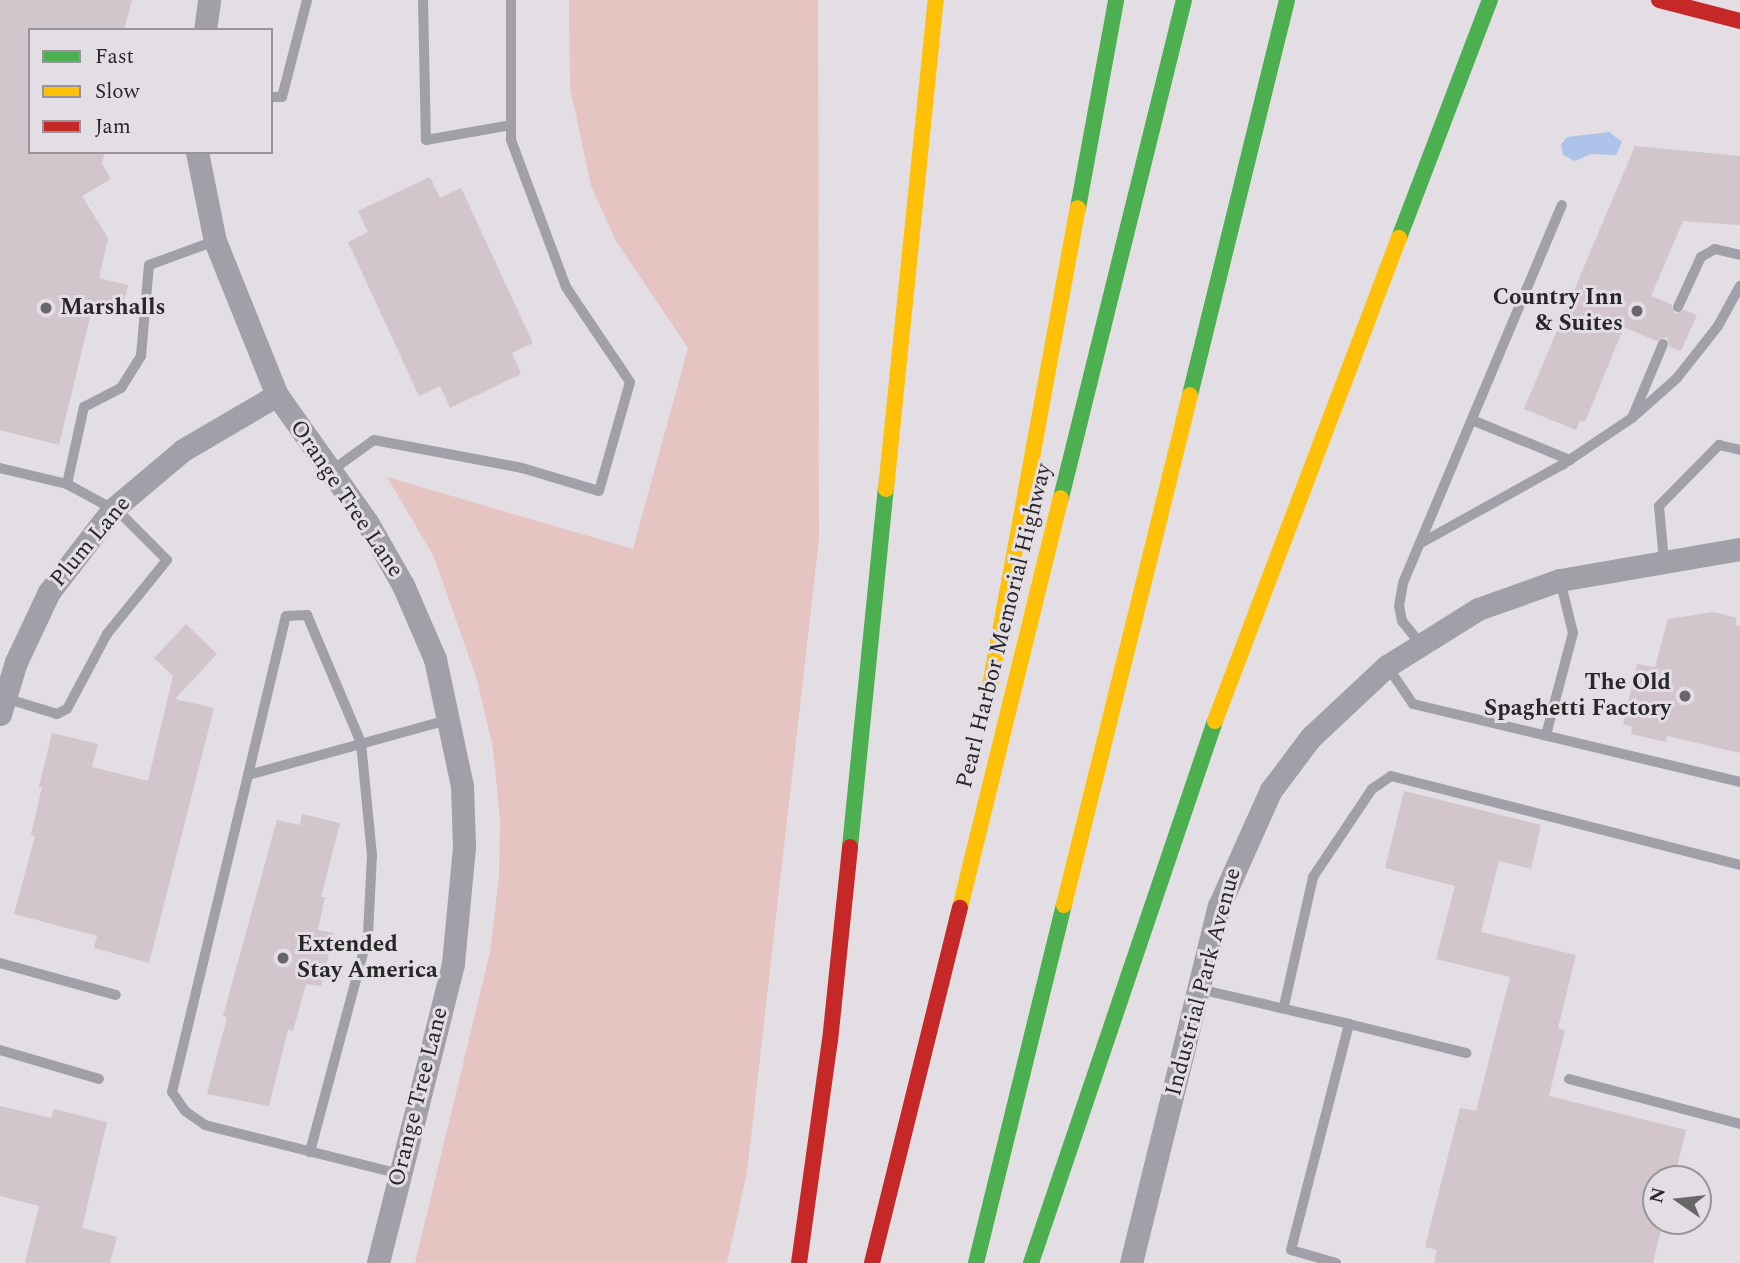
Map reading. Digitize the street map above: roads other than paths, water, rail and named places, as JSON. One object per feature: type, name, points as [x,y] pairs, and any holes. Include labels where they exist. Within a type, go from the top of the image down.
[{"type":"main road","points":[[799,1263],[830,1041],[936,0]]},
{"type":"main road","points":[[985,715],[1116,0]]},
{"type":"main road","name":"Pearl Harbor Memorial Highway","points":[[872,1263],[1184,0]]},
{"type":"main road","points":[[976,1263],[1287,0]]},
{"type":"main road","points":[[1031,1263],[1197,769],[1490,0]]},
{"type":"main road","points":[[1658,0],[1740,21]]},
{"type":"main road","points":[[939,990],[975,770]]},
{"type":"street","points":[[205,28],[209,0]]},
{"type":"street","name":"Orange Tree Lane","points":[[197,154],[215,241],[277,395],[331,471],[403,585],[435,659],[451,719],[463,786],[460,915],[453,964],[377,1263]]},
{"type":"street","name":"Plum Lane","points":[[3,698],[49,592],[113,508],[183,450],[277,395]]},
{"type":"street","name":"Industrial Park Avenue","points":[[1131,1263],[1219,906],[1270,790],[1311,737],[1387,666],[1419,642],[1478,609],[1560,580],[1740,549]]},
{"type":"lane","points":[[273,97],[282,97],[307,0]]},
{"type":"lane","points":[[423,0],[426,140],[511,125]]},
{"type":"lane","points":[[331,471],[374,440],[522,468],[599,491],[630,382],[566,287],[511,140],[510,0]]},
{"type":"lane","points":[[1419,642],[1402,621],[1399,606],[1420,542],[1562,205]]},
{"type":"lane","points":[[67,484],[84,407],[121,388],[141,356],[149,265],[215,241]]},
{"type":"lane","points":[[1678,307],[1701,257],[1714,249],[1740,256]]},
{"type":"lane","points":[[1420,542],[1570,460],[1632,418],[1677,378],[1718,326],[1740,286]]},
{"type":"lane","points":[[1632,418],[1663,344]]},
{"type":"lane","points":[[1472,419],[1570,460]]},
{"type":"lane","points":[[1664,562],[1659,506],[1719,445],[1740,450]]},
{"type":"lane","points":[[0,468],[67,484],[113,508],[167,560],[107,634],[67,709],[58,714],[3,698]]},
{"type":"lane","points":[[1546,735],[1573,633],[1560,580]]},
{"type":"lane","points":[[310,1152],[368,934],[372,855],[361,743],[307,615],[286,616],[172,1092],[185,1111],[205,1125],[310,1152],[400,1174]]},
{"type":"lane","points":[[1387,666],[1413,704],[1740,782]]},
{"type":"lane","points":[[248,775],[451,719]]},
{"type":"lane","points":[[1284,1006],[1313,877],[1372,789],[1391,776],[1740,865]]},
{"type":"lane","points":[[0,963],[117,995]]},
{"type":"lane","points":[[1199,989],[1284,1006],[1466,1053]]},
{"type":"lane","points":[[1336,1263],[1291,1250],[1349,1024]]},
{"type":"lane","points":[[0,1050],[99,1079]]},
{"type":"lane","points":[[1569,1079],[1740,1124]]},
{"type":"water","points":[[1609,132],[1622,142],[1616,155],[1591,154],[1575,161],[1563,155],[1561,145],[1567,137]]},
{"type":"place","name":"Marshalls","points":[[46,308]]},
{"type":"place","name":"Country Inn & Suites","points":[[1637,311]]},
{"type":"place","name":"The Old Spaghetti Factory","points":[[1685,696]]},
{"type":"place","name":"Extended Stay America","points":[[283,958]]}]
